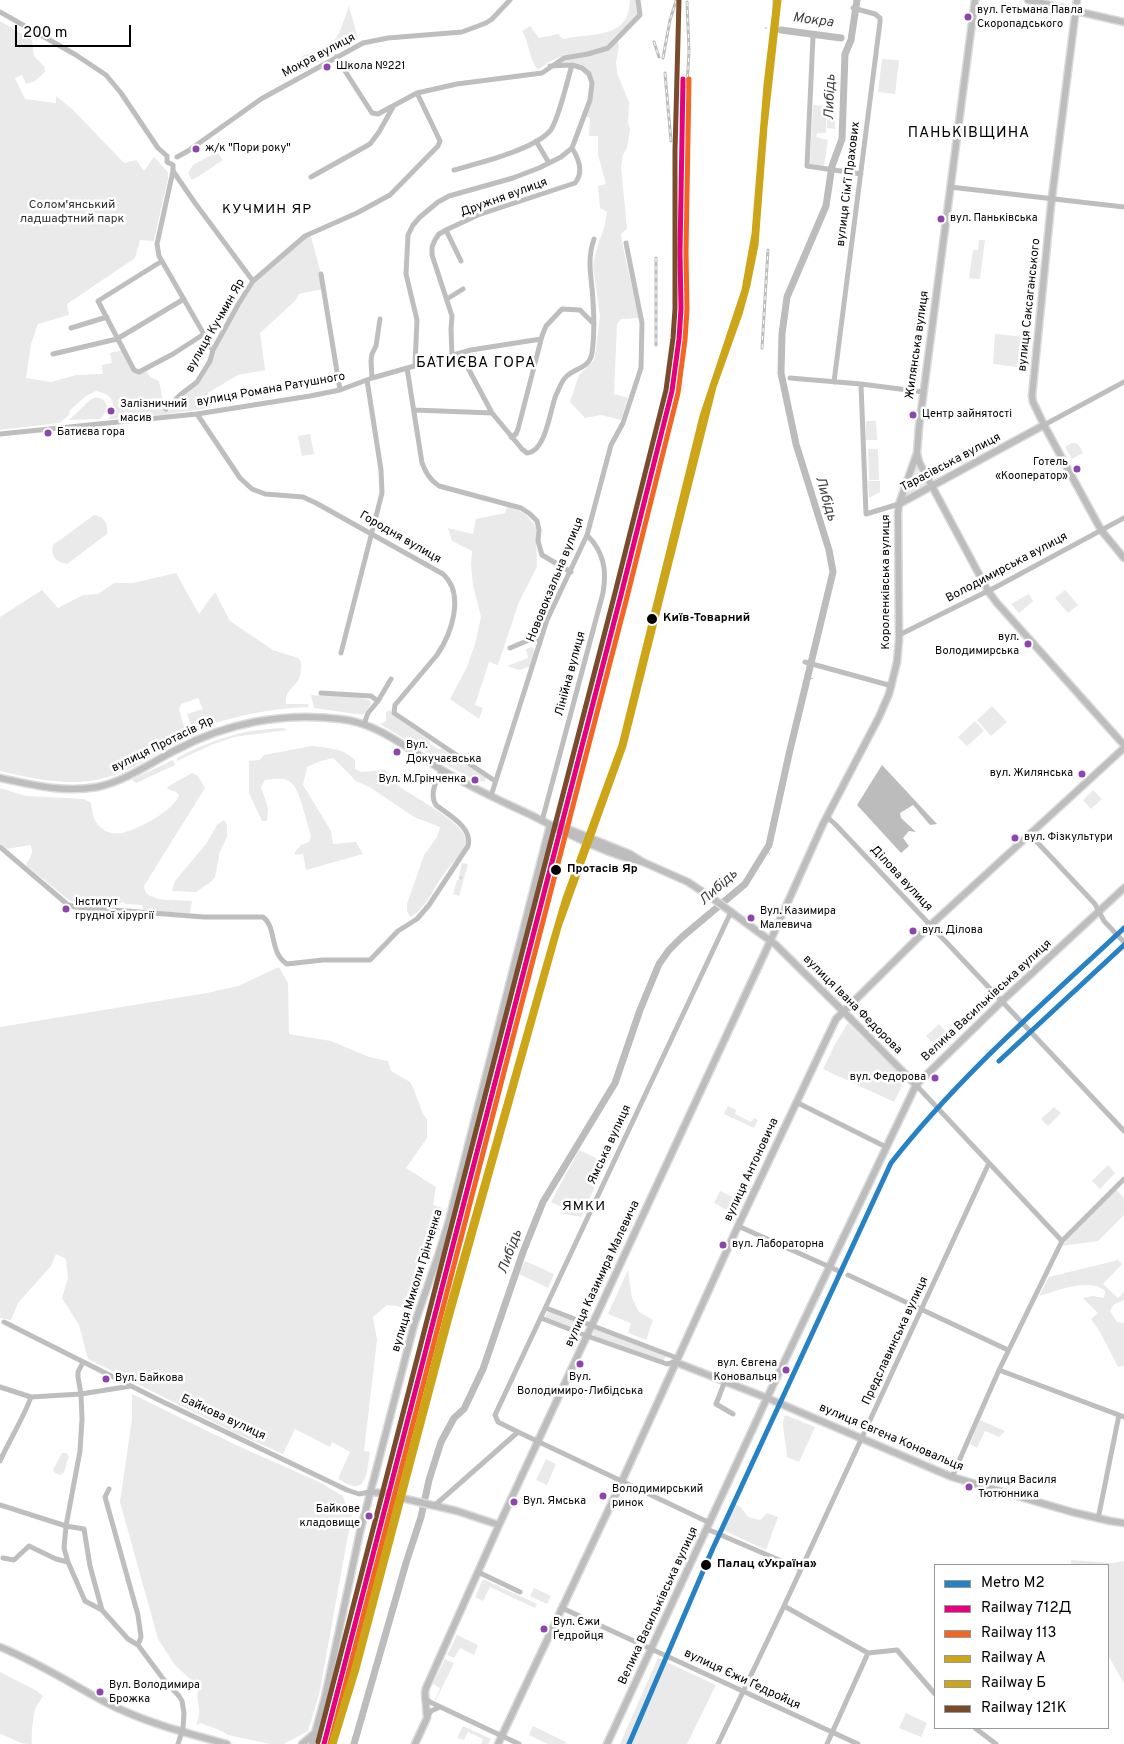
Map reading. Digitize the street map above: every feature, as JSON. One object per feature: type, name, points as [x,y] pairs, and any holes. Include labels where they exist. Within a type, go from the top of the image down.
[{"type":"main road","name":"Жилянська вулиця","points":[[975,0],[923,392],[917,453],[919,462],[988,591],[1007,616],[1124,746]]},
{"type":"main road","points":[[1028,0],[1124,22]]},
{"type":"main road","name":"вулиця Саксаганського","points":[[1077,0],[1074,11],[1052,198],[1032,389],[1033,402],[1044,426],[1101,530],[1124,558]]},
{"type":"main road","name":"Тарасівська вулиця","points":[[904,498],[932,487],[1044,426]]},
{"type":"main road","name":"Короленківська вулиця","points":[[827,817],[879,717],[892,686],[897,662],[899,635],[898,513],[899,504],[904,498],[917,453]]},
{"type":"main road","name":"вулиця Протасів Яр","points":[[0,778],[47,787],[88,788],[127,777],[205,735],[232,726],[287,718],[340,719],[364,724],[379,730],[440,773],[555,826]]},
{"type":"main road","name":"вулиця Антоновича","points":[[498,1744],[622,1481],[676,1360],[832,1026],[843,1011],[930,925],[1124,746]]},
{"type":"main road","name":"вулиця Казимира Малевича","points":[[427,1718],[426,1688],[499,1525],[827,817]]},
{"type":"main road","name":"вулиця Івана Федорова","points":[[555,826],[630,854],[643,862],[688,882],[729,910],[771,941],[916,1085]]},
{"type":"main road","name":"вулиця Миколи Грінченка","points":[[312,1744],[325,1697],[370,1492],[414,1325],[448,1224],[555,826]]},
{"type":"main road","name":"Велика Васильківська вулиця","points":[[607,1744],[767,1398],[916,1085],[1002,1001],[1124,888]]},
{"type":"main road","name":"вулиця Євгена Коновальця","points":[[676,1360],[952,1477],[1045,1505],[1098,1519],[1124,1523]]},
{"type":"main road","name":"Байкова вулиця","points":[[370,1492],[383,1493]]},
{"type":"main road","points":[[406,1499],[499,1525]]},
{"type":"main road","points":[[0,1647],[106,1702],[182,1732],[228,1744]]},
{"type":"main road","points":[[415,1744],[427,1718]]},
{"type":"main road","points":[[302,1744],[316,1732]]},
{"type":"street","name":"Мокра вулиця","points":[[177,157],[261,99],[363,43],[462,32],[492,19],[510,0]]},
{"type":"street","points":[[336,57],[372,112],[378,114],[417,93],[457,84],[542,74],[550,66],[564,58],[608,48],[640,15],[638,0]]},
{"type":"street","name":"вулиця Сімʼї Прахових","points":[[834,382],[880,18],[875,14],[855,8]]},
{"type":"street","points":[[0,12],[76,55],[106,75],[121,93],[158,148],[167,156],[167,162],[173,168],[194,203],[253,281]]},
{"type":"street","points":[[813,34],[807,166],[861,174]]},
{"type":"street","points":[[415,365],[417,320],[410,292],[406,263],[408,235],[413,225],[429,208],[443,199],[513,178],[561,157],[572,148],[590,100],[592,83],[588,74],[582,68],[572,65],[550,66]]},
{"type":"street","points":[[454,170],[503,156],[536,141],[551,130],[572,65]]},
{"type":"street","name":"вулиця Кучмин Яр","points":[[166,409],[197,382],[210,361],[239,303],[253,281],[305,236],[357,214],[390,195],[438,146],[440,141],[417,93]]},
{"type":"street","points":[[311,176],[370,144],[380,132],[393,106]]},
{"type":"street","points":[[536,141],[549,163]]},
{"type":"street","name":"Дружня вулиця","points":[[452,356],[452,316],[432,255],[432,247],[435,240],[439,234],[478,215],[575,183],[580,174],[578,157],[572,148]]},
{"type":"street","points":[[167,156],[172,154],[177,157],[177,162],[173,168],[157,244],[159,256],[214,350]]},
{"type":"street","points":[[950,187],[1124,206]]},
{"type":"street","points":[[446,230],[461,261]]},
{"type":"street","points":[[460,354],[492,413],[511,437],[527,453],[536,450],[542,441],[556,395],[565,377],[580,369],[589,361],[592,352],[594,324],[589,264],[594,239]]},
{"type":"street","name":"Нововокзальна вулиця","points":[[490,796],[548,620],[587,535],[611,445],[620,429],[640,368],[642,323],[626,243]]},
{"type":"street","points":[[162,261],[98,301],[134,370],[139,372],[173,354],[204,334]]},
{"type":"street","points":[[321,274],[340,390]]},
{"type":"street","points":[[447,300],[463,289]]},
{"type":"street","points":[[53,354],[117,338],[184,299]]},
{"type":"street","points":[[511,437],[516,434],[518,429],[546,326],[562,309],[580,310],[594,324]]},
{"type":"street","points":[[71,328],[106,317]]},
{"type":"street","points":[[341,653],[382,493],[381,470],[369,379],[372,354],[376,346],[380,319]]},
{"type":"street","name":"вулиця Романа Ратушного","points":[[0,434],[197,414],[340,390],[415,365],[496,345],[541,339]]},
{"type":"street","points":[[407,368],[422,463],[426,473],[433,482],[440,486],[521,508],[537,521],[540,530],[538,541],[542,555],[571,572]]},
{"type":"street","points":[[790,378],[923,392]]},
{"type":"street","name":"Тарасівська вулиця","points":[[1044,426],[1124,382]]},
{"type":"street","name":"Тарасівська вулиця","points":[[861,384],[866,514],[899,504]]},
{"type":"street","points":[[414,410],[492,413]]},
{"type":"street","name":"Городня вулиця","points":[[197,414],[240,478],[252,489],[265,494],[303,497],[333,511],[443,574],[448,579],[453,588],[455,601],[453,615],[443,646],[438,655],[395,705],[394,713],[495,781]]},
{"type":"street","name":"Володимирська вулиця","points":[[899,635],[988,591],[1124,518]]},
{"type":"street","name":"Лінійна вулиця","points":[[542,821],[606,578],[601,554],[587,535]]},
{"type":"street","points":[[510,648],[534,638],[539,640],[540,644]]},
{"type":"street","points":[[805,662],[892,686]]},
{"type":"street","points":[[364,724],[368,713],[378,701],[391,679]]},
{"type":"street","points":[[321,692],[371,696],[378,701]]},
{"type":"street","points":[[0,847],[66,904],[74,907],[204,917],[263,917],[270,924],[275,949],[281,959],[287,964],[323,960],[370,960],[398,930],[417,919],[429,905],[465,852],[470,840],[461,826],[434,802],[433,792],[440,773]]},
{"type":"street","name":"Ділова вулиця","points":[[827,817],[1124,1131]]},
{"type":"street","points":[[1031,832],[1036,841],[1089,898],[1104,921],[1124,942]]},
{"type":"street","name":"Ямська вулиця","points":[[518,1432],[498,1422],[495,1415],[729,910]]},
{"type":"street","name":"вулиця Івана Федорова","points":[[916,1085],[1062,1241]]},
{"type":"street","points":[[796,1102],[886,1147]]},
{"type":"street","name":"Предславинська вулиця","points":[[718,1744],[989,1164]]},
{"type":"street","points":[[952,1477],[1008,1350],[1062,1241],[1124,1178]]},
{"type":"street","points":[[738,1226],[841,1272]]},
{"type":"street","points":[[848,1275],[1008,1350]]},
{"type":"street","points":[[546,1308],[676,1360]]},
{"type":"street","points":[[541,1318],[667,1364],[676,1360]]},
{"type":"street","name":"Байкова вулиця","points":[[4,1322],[346,1490],[359,1494],[370,1492]]},
{"type":"street","points":[[84,1362],[78,1372],[81,1394],[80,1451],[66,1526],[64,1548],[85,1601],[102,1610],[128,1639],[138,1645],[182,1701],[184,1713],[182,1732],[178,1744]]},
{"type":"street","points":[[999,1370],[1122,1416],[1098,1519]]},
{"type":"street","points":[[725,1382],[716,1404],[733,1414]]},
{"type":"street","points":[[0,1387],[32,1398],[81,1394],[131,1386]]},
{"type":"street","points":[[0,1461],[32,1398]]},
{"type":"street","points":[[432,1505],[518,1432],[622,1481],[708,1526],[800,1569]]},
{"type":"street","points":[[109,1489],[105,1497],[107,1509],[138,1614],[141,1637],[138,1645]]},
{"type":"street","points":[[0,1505],[66,1526],[84,1528],[90,1566],[102,1610]]},
{"type":"street","points":[[2,1558],[14,1560],[30,1546],[56,1559],[68,1562]]},
{"type":"street","points":[[478,1572],[520,1592]]},
{"type":"street","points":[[784,1606],[868,1653],[897,1650],[934,1693]]},
{"type":"street","name":"вулиця Єжи Ґедройця","points":[[562,1608],[858,1744]]},
{"type":"street","points":[[827,1744],[868,1653]]},
{"type":"street","points":[[425,1698],[519,1744]]},
{"type":"street","points":[[427,1718],[431,1712],[440,1707]]},
{"type":"street","points":[[975,1729],[996,1744]]},
{"type":"green space","points":[[630,0],[636,0],[639,14],[608,46],[589,53],[564,55],[538,70],[532,61],[522,31],[530,26],[539,38],[559,34],[564,39],[608,32],[623,22],[628,13]]},
{"type":"green space","points":[[349,6],[358,39],[303,69],[299,60],[302,56],[324,48],[335,40],[342,27]]},
{"type":"green space","name":"Солом'янський ладшафтний парк","points":[[0,21],[32,40],[34,56],[44,66],[45,72],[35,81],[26,84],[22,75],[15,78],[25,99],[56,103],[56,96],[72,109],[124,163],[136,160],[144,171],[154,157],[168,172],[154,240],[140,240],[135,258],[67,304],[69,315],[38,324],[31,344],[26,378],[51,382],[76,375],[103,374],[102,365],[112,363],[110,353],[122,350],[134,371],[146,370],[150,377],[159,381],[165,411],[169,411],[181,396],[197,383],[213,350],[253,281],[310,233],[321,274],[322,289],[299,294],[295,301],[260,333],[265,370],[238,375],[208,393],[210,408],[160,415],[108,419],[113,409],[112,401],[110,397],[102,392],[96,391],[86,396],[59,423],[0,430]]},
{"type":"green space","points":[[781,27],[812,32],[812,37],[785,33],[785,31],[781,30]]},
{"type":"green space","points":[[617,39],[619,46],[616,62],[617,73],[629,102],[628,123],[630,129],[621,167],[627,229],[621,234],[639,318],[621,319],[617,324],[614,394],[628,398],[621,420],[601,415],[585,418],[570,402],[579,375],[594,360],[600,316],[593,266],[607,212],[600,208],[598,186],[606,184],[598,155],[598,136],[589,136],[590,118],[585,116],[592,83],[582,68],[558,65],[564,58],[608,48]]},
{"type":"green space","points":[[882,59],[899,60],[895,94],[878,92]]},
{"type":"green space","points":[[828,104],[836,104],[835,129],[827,128]]},
{"type":"green space","points":[[813,105],[827,106],[826,133],[817,133],[816,137],[828,140],[824,166],[810,164]]},
{"type":"green space","points":[[217,152],[223,160],[192,180],[188,173],[193,165]]},
{"type":"green space","points":[[979,240],[985,240],[980,279],[969,278],[973,250],[978,250]]},
{"type":"green space","points":[[995,334],[1027,337],[1025,368],[993,364]]},
{"type":"green space","points":[[96,397],[101,398],[107,406],[105,413],[100,419],[69,420],[90,400]]},
{"type":"green space","points":[[866,421],[876,421],[877,440],[866,440]]},
{"type":"green space","points":[[310,434],[314,454],[302,456],[298,436]]},
{"type":"green space","points":[[1072,443],[1078,444],[1083,453],[1072,459],[1065,447]]},
{"type":"green space","points":[[868,449],[878,449],[879,480],[869,480]]},
{"type":"green space","points":[[916,465],[927,485],[906,496]]},
{"type":"green space","points":[[868,481],[880,481],[880,492],[869,498]]},
{"type":"green space","points":[[507,507],[524,514],[536,528],[537,567],[519,602],[498,665],[489,662],[475,705],[483,708],[479,719],[450,699],[467,667],[475,644],[481,617],[473,585],[472,551],[452,541],[448,528],[473,534],[476,519],[505,513]]},
{"type":"green space","points":[[94,515],[101,517],[105,521],[107,534],[67,564],[57,560],[52,552],[53,545]]},
{"type":"green space","points":[[176,573],[199,614],[215,592],[230,621],[273,650],[298,658],[301,662],[300,677],[288,693],[286,704],[308,704],[309,707],[282,709],[241,716],[201,727],[193,733],[187,714],[203,709],[198,698],[181,704],[179,710],[187,736],[148,759],[117,774],[95,780],[67,782],[0,771],[0,617],[42,590],[58,608],[83,595],[98,594],[114,583],[133,583]]},
{"type":"green space","points":[[1065,590],[1078,605],[1068,613],[1055,598]]},
{"type":"green space","points":[[1029,594],[1033,601],[1019,613],[1011,604]]},
{"type":"green space","points":[[532,647],[536,651],[532,666],[519,670],[507,666],[528,658],[526,649]]},
{"type":"green space","points":[[311,695],[356,697],[369,700],[371,704],[363,715],[314,708]]},
{"type":"green space","points":[[992,706],[1007,722],[991,736],[977,720]]},
{"type":"green space","points":[[390,710],[393,715],[429,740],[430,744],[438,749],[442,749],[486,777],[485,781],[478,782],[454,769],[380,724],[386,721],[386,712]]},
{"type":"green space","points":[[975,721],[984,731],[967,746],[958,737]]},
{"type":"green space","points":[[283,728],[287,730],[234,737],[211,745],[177,761],[177,758],[190,751],[240,733]]},
{"type":"green space","points":[[312,746],[335,749],[345,753],[355,760],[355,769],[361,772],[385,770],[394,778],[399,786],[450,820],[465,836],[466,843],[462,852],[446,871],[425,904],[410,917],[407,911],[407,904],[424,855],[437,837],[440,827],[414,817],[371,788],[356,781],[333,758],[307,767],[303,785],[331,831],[333,844],[356,842],[363,854],[306,870],[303,854],[295,855],[295,852],[301,845],[309,842],[311,836],[297,790],[294,785],[286,780],[265,780],[261,787],[268,808],[267,821],[262,821],[249,793],[249,761],[260,760],[264,755]]},
{"type":"green space","points":[[173,760],[175,765],[136,783],[133,781],[133,779]]},
{"type":"green space","points":[[192,773],[198,776],[205,788],[144,886],[150,896],[156,898],[192,901],[190,913],[144,911],[142,905],[126,904],[123,902],[111,907],[70,901],[27,866],[26,864],[32,853],[30,845],[7,849],[0,843],[0,788],[26,796],[84,799],[91,803],[94,818],[101,828],[108,832],[120,833],[129,831],[163,813],[176,801],[179,795],[167,787]]},
{"type":"green space","points":[[1093,790],[1102,799],[1091,809],[1083,800]]},
{"type":"green space","points":[[224,820],[227,825],[227,837],[220,851],[215,877],[196,892],[172,891],[175,881],[206,844],[217,825]]},
{"type":"green space","points":[[462,863],[468,864],[459,896],[453,894],[457,880],[460,880],[458,879]]},
{"type":"green space","name":"Байкове кладовище","points":[[279,967],[288,983],[289,1034],[331,1041],[369,1057],[388,1061],[391,1071],[410,1082],[423,1114],[427,1119],[427,1138],[406,1168],[436,1187],[433,1205],[442,1208],[410,1313],[398,1306],[387,1305],[373,1317],[377,1340],[364,1451],[370,1452],[366,1474],[362,1483],[358,1486],[353,1486],[338,1479],[350,1452],[332,1442],[330,1447],[295,1429],[283,1454],[237,1434],[88,1359],[79,1325],[62,1298],[68,1278],[66,1259],[56,1254],[51,1266],[18,1303],[11,1320],[0,1318],[0,1027],[207,993],[238,986]]},
{"type":"green space","points":[[848,1023],[905,1080],[894,1102],[823,1069]]},
{"type":"green space","points":[[939,1024],[948,1034],[936,1046],[926,1036]]},
{"type":"green space","points":[[728,1106],[736,1110],[735,1114],[751,1122],[754,1118],[758,1120],[754,1128],[724,1114]]},
{"type":"green space","points":[[1054,1107],[1061,1113],[1048,1126],[1041,1119]]},
{"type":"green space","points":[[579,1150],[606,1163],[581,1217],[560,1213],[562,1207],[551,1202]]},
{"type":"green space","points":[[1108,1165],[1115,1173],[1100,1189],[1092,1181]]},
{"type":"green space","points":[[1116,1189],[1124,1198],[1124,1215],[1098,1241],[1061,1246]]},
{"type":"green space","points":[[720,1191],[733,1197],[727,1210],[714,1203]]},
{"type":"green space","points":[[1118,1260],[1122,1264],[1103,1284],[1118,1298],[1124,1292],[1124,1300],[1113,1305],[1110,1311],[1117,1322],[1124,1323],[1124,1366],[1118,1367],[1091,1319],[1098,1313],[1083,1298],[1093,1296],[1104,1298],[1105,1291],[1099,1287],[1082,1285],[1039,1296],[1049,1277]]},
{"type":"green space","points":[[525,1261],[554,1274],[548,1288],[519,1274]]},
{"type":"green space","points":[[628,1270],[632,1298],[639,1312],[653,1320],[646,1340],[628,1333],[631,1323],[608,1314]]},
{"type":"green space","points":[[548,1310],[577,1322],[574,1329],[545,1317]]},
{"type":"green space","points":[[595,1329],[666,1356],[663,1362],[593,1336]]},
{"type":"green space","name":"Байкове кладовище","points":[[132,1394],[238,1446],[319,1482],[343,1496],[346,1504],[353,1508],[319,1695],[308,1731],[284,1744],[270,1744],[228,1735],[201,1723],[196,1725],[199,1714],[199,1687],[175,1665],[158,1639],[120,1502],[132,1419]]},
{"type":"green space","points":[[785,1415],[815,1427],[799,1462],[787,1457],[783,1429]]},
{"type":"green space","points":[[980,1420],[1005,1431],[999,1437],[985,1431],[977,1448],[970,1444]]},
{"type":"green space","points":[[62,1453],[66,1453],[69,1456],[64,1472],[60,1475],[53,1470]]},
{"type":"green space","points":[[546,1459],[556,1464],[547,1485],[536,1480]]},
{"type":"green space","points":[[733,1503],[741,1507],[748,1517],[760,1520],[767,1513],[778,1517],[766,1550],[721,1529]]},
{"type":"green space","points":[[1071,1560],[1113,1563],[1124,1561],[1124,1684],[1109,1657],[1109,1564],[1071,1564]]},
{"type":"green space","points":[[483,1579],[537,1604],[535,1608],[490,1587],[483,1601],[475,1597]]},
{"type":"green space","points":[[534,1588],[551,1596],[547,1604],[530,1596]]},
{"type":"green space","points":[[457,1635],[478,1645],[474,1655],[460,1648],[454,1658],[447,1655]]},
{"type":"green space","points":[[658,1658],[716,1685],[687,1744],[620,1744]]},
{"type":"green space","points":[[445,1659],[454,1663],[435,1700],[440,1688],[433,1684]]},
{"type":"green space","points":[[0,1672],[43,1696],[35,1710],[32,1726],[32,1744],[19,1742],[0,1734]]},
{"type":"green space","points":[[906,1713],[927,1723],[921,1737],[899,1728]]},
{"type":"green space","points":[[463,1726],[491,1739],[488,1744],[481,1744],[483,1739],[468,1732],[464,1740],[457,1738]]},
{"type":"green space","points":[[533,1726],[566,1742],[565,1744],[548,1744],[529,1735]]},
{"type":"shaded area","points":[[882,765],[937,824],[930,825],[913,805],[900,813],[901,818],[916,832],[909,831],[903,838],[909,846],[901,853],[857,805]]},
{"type":"waterway","name":"Либідь","points":[[354,1744],[421,1517],[429,1480],[441,1442],[454,1418],[464,1409],[483,1369],[523,1252],[543,1202],[615,1083],[640,1010],[659,964],[682,937],[745,884],[769,845],[833,572],[829,550],[796,444],[781,373],[782,334],[787,297],[826,206],[832,166],[842,139],[845,54],[851,40],[857,0]]},
{"type":"waterway","name":"Мокра","points":[[781,30],[841,38]]},
{"type":"waterway","name":"Либідь","points":[[807,680],[813,678]]},
{"type":"waterway","name":"Либідь","points":[[766,850],[770,854]]},
{"type":"tunnel","points":[[383,1493],[406,1499]]},
{"type":"railway","points":[[774,0],[774,13]]},
{"type":"railway","points":[[663,58],[670,20],[676,1]]},
{"type":"railway","points":[[687,2],[689,51],[687,87]]},
{"type":"railway","points":[[654,42],[659,57]]},
{"type":"railway","points":[[665,73],[671,141]]},
{"type":"railway","points":[[762,348],[768,250]]},
{"type":"railway","points":[[656,258],[656,345]]},
{"type":"metro line","name":"M2","points":[[629,1744],[713,1548],[891,1163],[917,1131],[974,1070],[1033,1012],[1124,928]]},
{"type":"metro line","name":"M2","points":[[999,1061],[1124,945]]},
{"type":"rail line","name":"121К","points":[[318,1742],[666,390],[675,309],[675,151],[679,0]]},
{"type":"rail line","name":"Б","points":[[331,1744],[354,1668],[445,1320],[552,942],[565,898],[621,745],[702,416],[744,290],[754,234],[766,85],[776,0]]},
{"type":"rail line","name":"A","points":[[334,1744],[357,1669],[449,1321],[559,927],[624,746],[714,387],[740,314],[748,285],[756,245],[765,127],[779,0]]},
{"type":"rail line","name":"712Д","points":[[324,1744],[672,391],[681,309],[683,79]]},
{"type":"rail line","name":"113","points":[[330,1744],[678,393],[687,309],[689,79]]},
{"type":"place","name":"вул. Гетьмана Павла Скоропадського","points":[[968,17]]},
{"type":"place","name":"Школа №221","points":[[327,67]]},
{"type":"place","name":"ж/к \"Пори року\"","points":[[196,149]]},
{"type":"place","name":"вул. Паньківська","points":[[941,219]]},
{"type":"place","name":"Залізничний масив","points":[[111,411]]},
{"type":"place","name":"Центр зайнятості","points":[[913,415]]},
{"type":"place","name":"Батиєва гора","points":[[48,433]]},
{"type":"place","name":"Готель «Кооператор»","points":[[1077,469]]},
{"type":"place","name":"Київ-Товарний","points":[[652,619]]},
{"type":"place","name":"вул. Володимирська","points":[[1028,644]]},
{"type":"place","name":"Вул. Докучаєвська","points":[[397,752]]},
{"type":"place","name":"вул. Жилянська","points":[[1082,774]]},
{"type":"place","name":"Вул. М.Грінченка","points":[[475,780]]},
{"type":"place","name":"вул. Фізкультури","points":[[1015,838]]},
{"type":"place","name":"Протасів Яр","points":[[556,870]]},
{"type":"place","name":"Інститут грудної хірургії","points":[[66,909]]},
{"type":"place","name":"Вул. Казимира Малевича","points":[[751,918]]},
{"type":"place","name":"вул. Ділова","points":[[913,931]]},
{"type":"place","name":"вул. Федорова","points":[[935,1078]]},
{"type":"place","name":"вул. Лаборaторна","points":[[723,1245]]},
{"type":"place","name":"Вул. Володимиро-Либідська","points":[[580,1364]]},
{"type":"place","name":"вул. Євгена Коновальця","points":[[786,1370]]},
{"type":"place","name":"Вул. Байкова","points":[[106,1379]]},
{"type":"place","name":"вулиця Василя Тютюнника","points":[[969,1487]]},
{"type":"place","name":"Володимирський ринок","points":[[603,1496]]},
{"type":"place","name":"Вул. Ямська","points":[[514,1502]]},
{"type":"place","name":"Байкове кладовище","points":[[369,1516]]},
{"type":"place","name":"Палац «Україна»","points":[[706,1565]]},
{"type":"place","name":"Вул. Єжи Ґедройця","points":[[544,1629]]},
{"type":"place","name":"Вул. Володимира Брожка","points":[[100,1692]]},
{"type":"district","name":"ПАНЬКІВЩИНА","points":[[969,134]]},
{"type":"district","name":"КУЧМИН ЯР","points":[[267,210]]},
{"type":"district","name":"БАТИЄВА ГОРА","points":[[476,364]]},
{"type":"district","name":"ЯМКИ","points":[[584,1207]]}]
